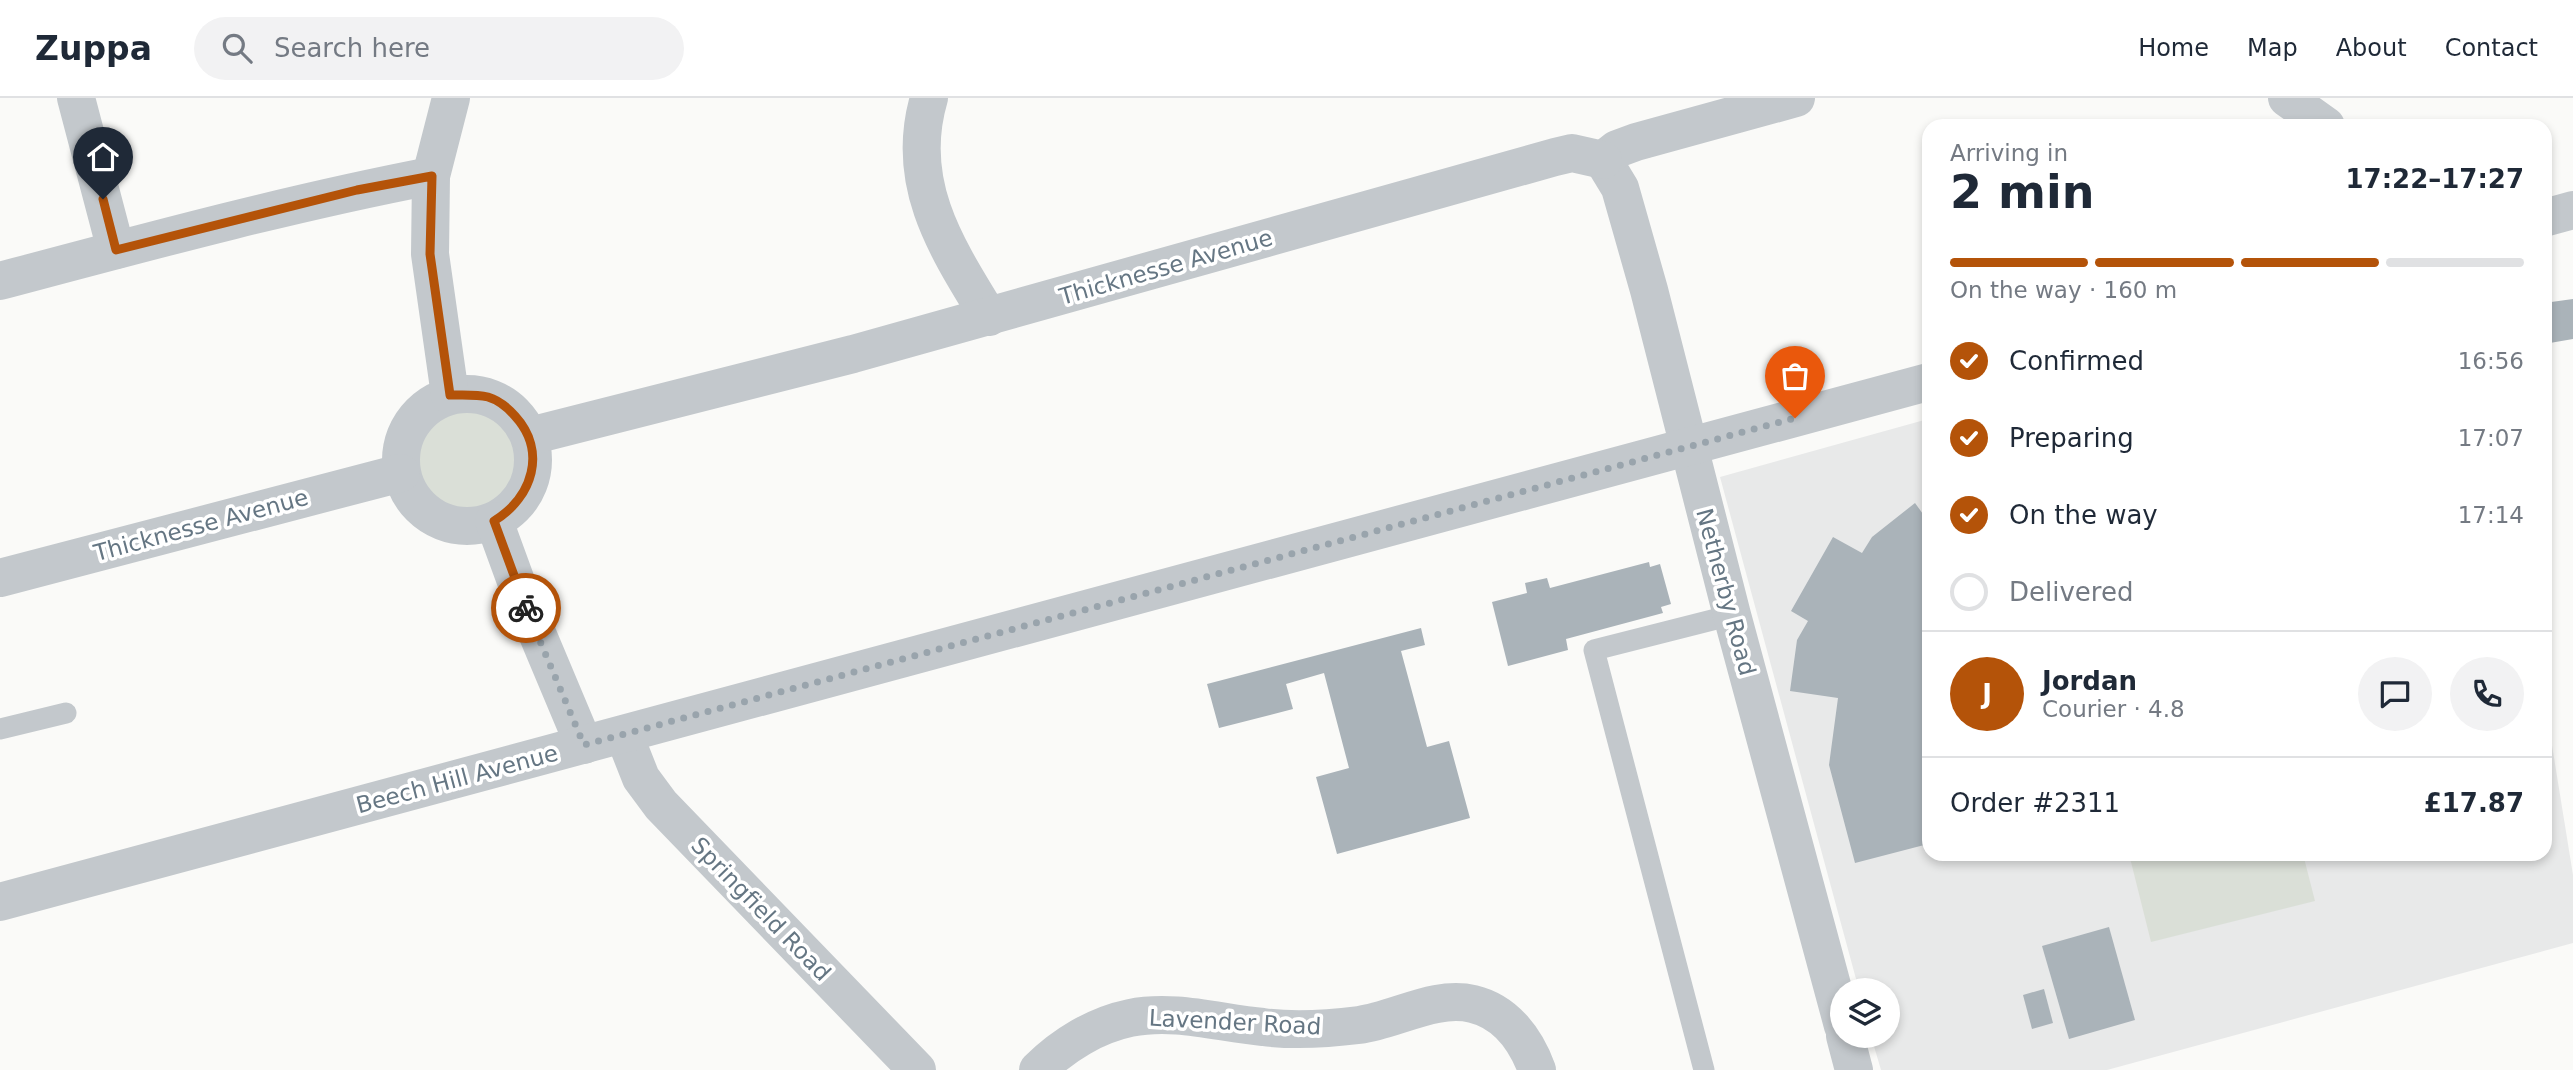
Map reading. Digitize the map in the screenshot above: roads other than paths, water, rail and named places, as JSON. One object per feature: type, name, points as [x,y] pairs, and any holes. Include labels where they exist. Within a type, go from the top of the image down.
[{"type":"street","points":[[76,98],[116,250]]},
{"type":"street","points":[[450,395],[430,254],[432,176],[451,98]]},
{"type":"street","points":[[929,98],[924,117],[921,155],[924,188],[936,224],[989,317]]},
{"type":"street","points":[[2287,98],[2316,119]]},
{"type":"street","points":[[1603,160],[1617,149],[1636,142],[1788,99]]},
{"type":"street","name":"Thicknesse Avenue","points":[[530,436],[853,354],[1572,153],[1603,160]]},
{"type":"street","name":"Netherby Road","points":[[1603,160],[1620,188],[1830,978]]},
{"type":"street","points":[[0,281],[357,190],[432,176]]},
{"type":"street","points":[[2552,216],[2573,210]]},
{"type":"street","name":"Beech Hill Avenue","points":[[0,902],[1922,384]]},
{"type":"street","points":[[471,394],[491,398],[508,408],[530,436],[533,463],[528,484],[517,502],[494,521],[461,526],[442,521],[424,511],[411,495],[401,473],[405,436],[415,418],[431,404],[450,395],[471,394]]},
{"type":"street","name":"Thicknesse Avenue","points":[[0,578],[401,473]]},
{"type":"street","points":[[494,521],[521,595],[584,745]]},
{"type":"street","name":"Springfield Road","points":[[624,735],[635,768],[661,804],[917,1070]]},
{"type":"street","name":"Lavender Road","points":[[1038,1070],[1087,1034],[1108,1024],[1147,1015],[1192,1017],[1264,1028],[1310,1029],[1362,1024],[1437,1004],[1455,1002],[1486,1008],[1511,1025],[1528,1048],[1537,1070]]},
{"type":"street","points":[[1848,1048],[1854,1070]]},
{"type":"lane","points":[[1704,1070],[1594,650],[1732,615]]},
{"type":"lane","points":[[0,729],[66,713]]}]
